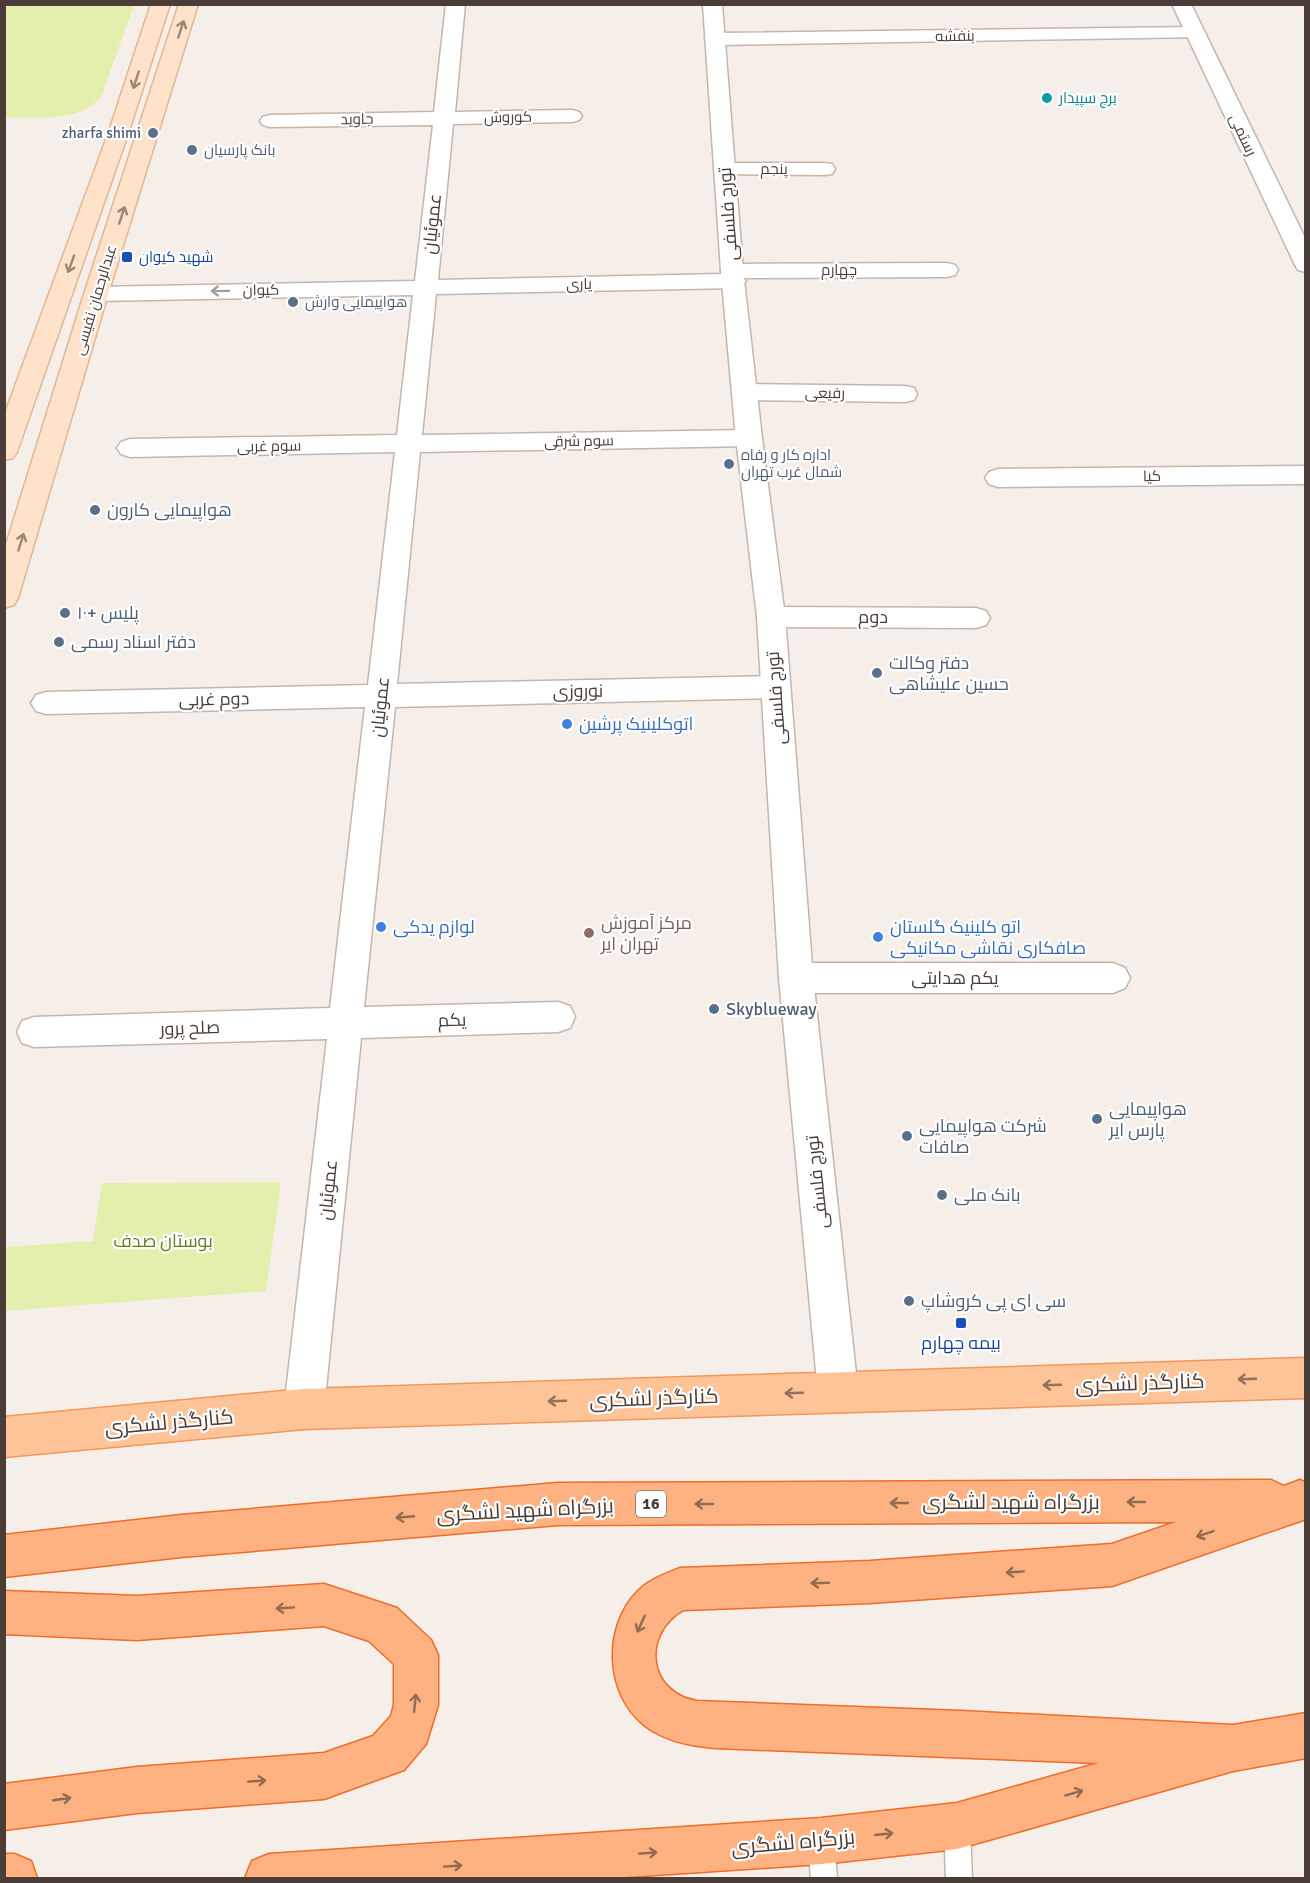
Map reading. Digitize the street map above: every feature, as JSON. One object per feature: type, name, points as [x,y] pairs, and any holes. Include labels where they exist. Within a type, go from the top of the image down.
[{"type":"highway","name":"بزرگراه شهید لشگری","points":[[4,1556],[181,1536],[558,1504],[1303,1501]]},
{"type":"highway","points":[[1233,1748],[977,1734],[731,1726],[680,1720],[661,1711],[646,1696],[636,1676],[633,1652],[637,1630],[646,1612],[662,1597],[680,1589],[870,1582],[1112,1565],[1303,1501]]},
{"type":"highway","points":[[4,1612],[137,1618],[324,1605],[382,1623],[416,1655],[416,1705],[410,1728],[388,1754],[324,1776],[137,1790],[4,1807]]},
{"type":"highway","name":"بزرگراه لشگری","points":[[269,1878],[823,1860],[957,1826],[1233,1748],[1305,1735]]},
{"type":"highway","points":[[4,1878],[14,1878]]},
{"type":"main road","name":"عبدالرحمان نفیسی","points":[[4,452],[118,134],[160,4]]},
{"type":"main road","name":"عبدالرحمان نفیسی","points":[[4,598],[96,294],[189,4]]},
{"type":"main road","name":"کنارگذر لشکری","points":[[4,1437],[304,1409],[1305,1378]]},
{"type":"street","name":"عموئیان","points":[[304,1409],[456,4]]},
{"type":"street","name":"تورج فلسفی","points":[[712,4],[748,438],[771,617],[796,978],[838,1392]]},
{"type":"street","name":"رستمی","points":[[1181,4],[1305,265]]},
{"type":"street","name":"بنفشه","points":[[714,39],[1195,33]]},
{"type":"street","name":"کوروش","points":[[444,117],[572,116]]},
{"type":"street","name":"جاوید","points":[[270,121],[444,117]]},
{"type":"street","name":"پنجم","points":[[725,169],[824,169]]},
{"type":"street","name":"چهارم","points":[[733,276],[947,270]]},
{"type":"street","name":"یاری","points":[[425,287],[733,276]]},
{"type":"street","name":"کیوان","points":[[96,294],[425,287]]},
{"type":"street","name":"رفیعی","points":[[745,392],[905,394]]},
{"type":"street","name":"سوم شرقی","points":[[409,443],[748,438]]},
{"type":"street","name":"سوم غربی","points":[[130,448],[409,443]]},
{"type":"street","name":"کیا","points":[[998,478],[1305,475]]},
{"type":"street","name":"دوم","points":[[771,617],[976,618]]},
{"type":"street","name":"نوروزی","points":[[381,696],[775,687]]},
{"type":"street","name":"دوم غربی","points":[[46,703],[381,696]]},
{"type":"street","name":"یکم هدایتی","points":[[796,978],[1113,978]]},
{"type":"street","name":"یکم","points":[[346,1024],[558,1017]]},
{"type":"street","name":"صلح پرور","points":[[34,1032],[346,1024]]},
{"type":"lane","points":[[957,1826],[959,1878]]},
{"type":"green space","points":[[4,5],[134,5],[101,97],[92,105],[69,115],[5,118]]},
{"type":"green space","name":"بوستان صدف","points":[[281,1182],[266,1291],[5,1311],[5,1247],[93,1241],[102,1183]]},
{"type":"place","name":"برج سپیدار","points":[[1047,98]]},
{"type":"place","name":"zharfa shimi","points":[[153,133]]},
{"type":"place","name":"بانک پارسیان","points":[[192,150]]},
{"type":"place","name":"شهید کیوان","points":[[127,257]]},
{"type":"place","name":"هواپیمایی وارش","points":[[293,302]]},
{"type":"place","name":"اداره کار و رفاه شمال غرب تهران","points":[[729,464]]},
{"type":"place","name":"هواپیمایی کارون","points":[[95,510]]},
{"type":"place","name":"پلیس +۱۰","points":[[65,613]]},
{"type":"place","name":"دفتر اسناد رسمی","points":[[59,642]]},
{"type":"place","name":"دفتر وکالت حسین علیشاهی","points":[[877,673]]},
{"type":"place","name":"اتوکلینیک پرشین","points":[[567,724]]},
{"type":"place","name":"لوازم یدکی","points":[[381,927]]},
{"type":"place","name":"مرکز آموزش تهران ایر","points":[[589,933]]},
{"type":"place","name":"اتو کلینیک گلستان صافکاری نقاشی مکانیکی","points":[[878,937]]},
{"type":"place","name":"Skyblueway","points":[[714,1009]]},
{"type":"place","name":"هواپیمایی پارس ایر","points":[[1097,1119]]},
{"type":"place","name":"شرکت هواپیمایی صافات","points":[[907,1136]]},
{"type":"place","name":"بانک ملی","points":[[942,1195]]},
{"type":"place","name":"سی ای پی کروشاپ","points":[[909,1301]]},
{"type":"place","name":"بیمه چهارم","points":[[961,1323]]}]
